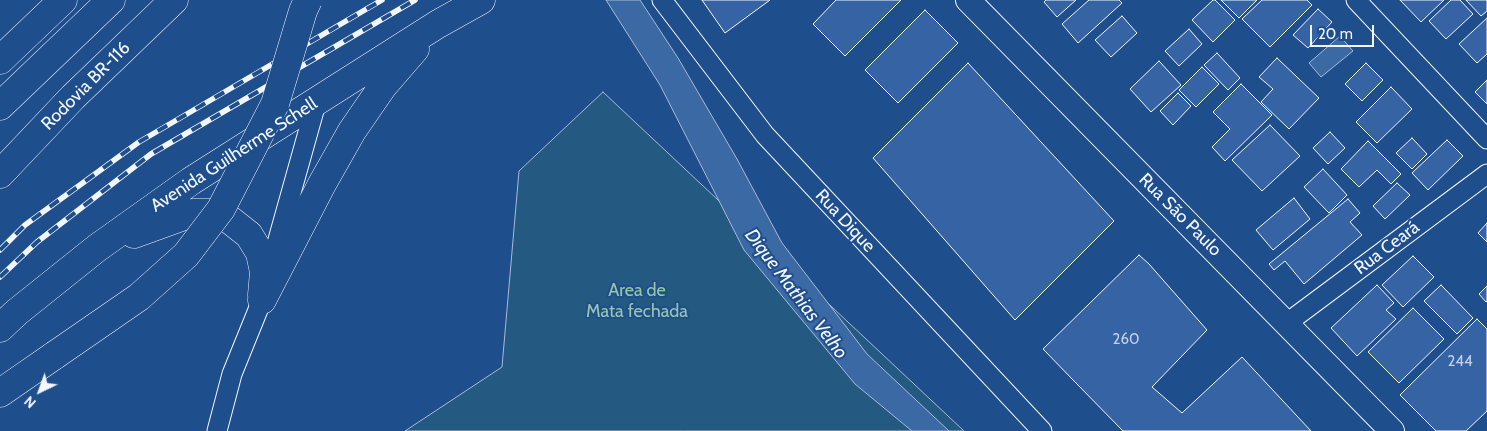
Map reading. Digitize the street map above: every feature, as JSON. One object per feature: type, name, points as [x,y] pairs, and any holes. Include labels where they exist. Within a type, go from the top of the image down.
[{"type":"main road","points":[[0,60],[63,0]]},
{"type":"main road","points":[[0,106],[111,0]]},
{"type":"main road","name":"Rodovia BR-116","points":[[0,174],[73,97],[174,0]]},
{"type":"main road","points":[[0,393],[140,297],[186,255],[221,209],[274,104],[308,0]]},
{"type":"main road","name":"Avenida Guilherme Schell","points":[[0,328],[17,312],[97,248],[191,181],[438,24],[481,0]]},
{"type":"main road","points":[[262,300],[352,131],[383,86],[438,24]]},
{"type":"main road","points":[[97,248],[185,215],[198,212],[214,213],[236,224],[249,235],[258,247],[263,260],[264,272],[262,300]]},
{"type":"street","name":"Rua Dique","points":[[662,0],[765,135],[1042,431]]},
{"type":"street","name":"Rua São Paulo","points":[[968,0],[1392,431]]},
{"type":"street","points":[[1356,0],[1487,140]]},
{"type":"street","points":[[217,431],[232,374],[262,300],[317,100]]},
{"type":"street","name":"Rua Ceará","points":[[1287,323],[1487,174]]},
{"type":"green space","name":"Area de Mata fechada","points":[[603,92],[964,431],[405,431],[502,367],[519,171]]},
{"type":"water","name":"Dique Mathias Velho","points":[[606,0],[640,0],[678,58],[737,159],[782,243],[867,354],[949,431],[912,431],[855,384],[744,250],[660,85]]},
{"type":"water","points":[[1340,36],[1353,51],[1321,77],[1309,63]]},
{"type":"building","points":[[702,0],[770,0],[725,33]]},
{"type":"building","points":[[836,0],[901,0],[845,56],[813,24]]},
{"type":"building","points":[[1046,0],[1076,0],[1057,17],[1044,2]]},
{"type":"building","points":[[1089,0],[1119,0],[1122,3],[1078,43],[1062,24]]},
{"type":"building","points":[[1213,0],[1235,20],[1213,42],[1192,20]]},
{"type":"building","points":[[1221,0],[1257,0],[1239,18]]},
{"type":"building","points":[[1262,0],[1307,0],[1312,5],[1270,47],[1242,19]]},
{"type":"building","points":[[1400,0],[1444,0],[1421,22]]},
{"type":"building","points":[[1451,0],[1460,0],[1473,14],[1446,39],[1429,21]]},
{"type":"building","points":[[1466,0],[1487,0],[1487,11],[1481,16]]},
{"type":"building","points":[[1318,9],[1332,22],[1308,48],[1293,35]]},
{"type":"building","points":[[925,10],[958,43],[898,103],[865,70]]},
{"type":"building","points":[[1122,16],[1137,33],[1111,57],[1095,40]]},
{"type":"building","points":[[1487,18],[1487,54],[1477,63],[1459,44]]},
{"type":"building","points":[[1189,29],[1202,44],[1179,66],[1165,51]]},
{"type":"building","points":[[1217,53],[1240,78],[1228,90],[1204,65]]},
{"type":"building","points":[[1277,58],[1319,98],[1289,129],[1261,102],[1273,89],[1259,77]]},
{"type":"building","points":[[1159,61],[1181,85],[1151,112],[1130,89]]},
{"type":"building","points":[[968,63],[1114,221],[1015,320],[873,158]]},
{"type":"building","points":[[1366,63],[1383,80],[1362,101],[1345,84]]},
{"type":"building","points":[[1202,67],[1219,84],[1196,107],[1179,90]]},
{"type":"building","points":[[1487,80],[1487,104],[1475,92]]},
{"type":"building","points":[[1241,84],[1272,115],[1225,161],[1212,147],[1230,129],[1213,112]]},
{"type":"building","points":[[1391,87],[1412,109],[1377,143],[1356,122]]},
{"type":"building","points":[[1178,93],[1191,106],[1173,125],[1160,111]]},
{"type":"building","points":[[1270,125],[1300,156],[1262,191],[1232,160]]},
{"type":"building","points":[[1330,132],[1345,148],[1328,164],[1313,148]]},
{"type":"building","points":[[1412,138],[1427,154],[1412,169],[1396,153]]},
{"type":"building","points":[[1447,140],[1463,156],[1428,190],[1412,173]]},
{"type":"building","points":[[1368,141],[1401,174],[1391,184],[1377,170],[1359,187],[1341,169]]},
{"type":"building","points":[[1323,169],[1347,195],[1329,213],[1304,187]]},
{"type":"building","points":[[1397,183],[1410,195],[1385,219],[1373,206]]},
{"type":"building","points":[[1294,198],[1310,219],[1273,250],[1256,230]]},
{"type":"building","points":[[1348,199],[1360,213],[1350,222],[1362,235],[1304,284],[1285,261],[1274,270],[1269,264]]},
{"type":"building","points":[[1487,223],[1487,242],[1478,233]]},
{"type":"building","points":[[1139,255],[1207,330],[1152,387],[1182,413],[1242,357],[1311,431],[1123,431],[1075,382],[1043,349]]},
{"type":"building","points":[[1413,256],[1434,277],[1403,307],[1382,285]]},
{"type":"building","points":[[1377,285],[1394,303],[1386,310],[1396,319],[1357,356],[1331,328]]},
{"type":"building","points":[[1441,285],[1473,318],[1457,334],[1424,301]]},
{"type":"building","points":[[1487,286],[1487,301],[1486,302],[1479,294]]},
{"type":"building","points":[[1413,308],[1444,339],[1399,383],[1368,352]]},
{"type":"building","points":[[1477,319],[1487,329],[1487,411],[1466,431],[1436,431],[1400,395]]},
{"type":"railway","points":[[0,250],[25,225],[139,142],[382,0]]},
{"type":"railway","points":[[0,277],[37,242],[151,154],[415,0]]}]
